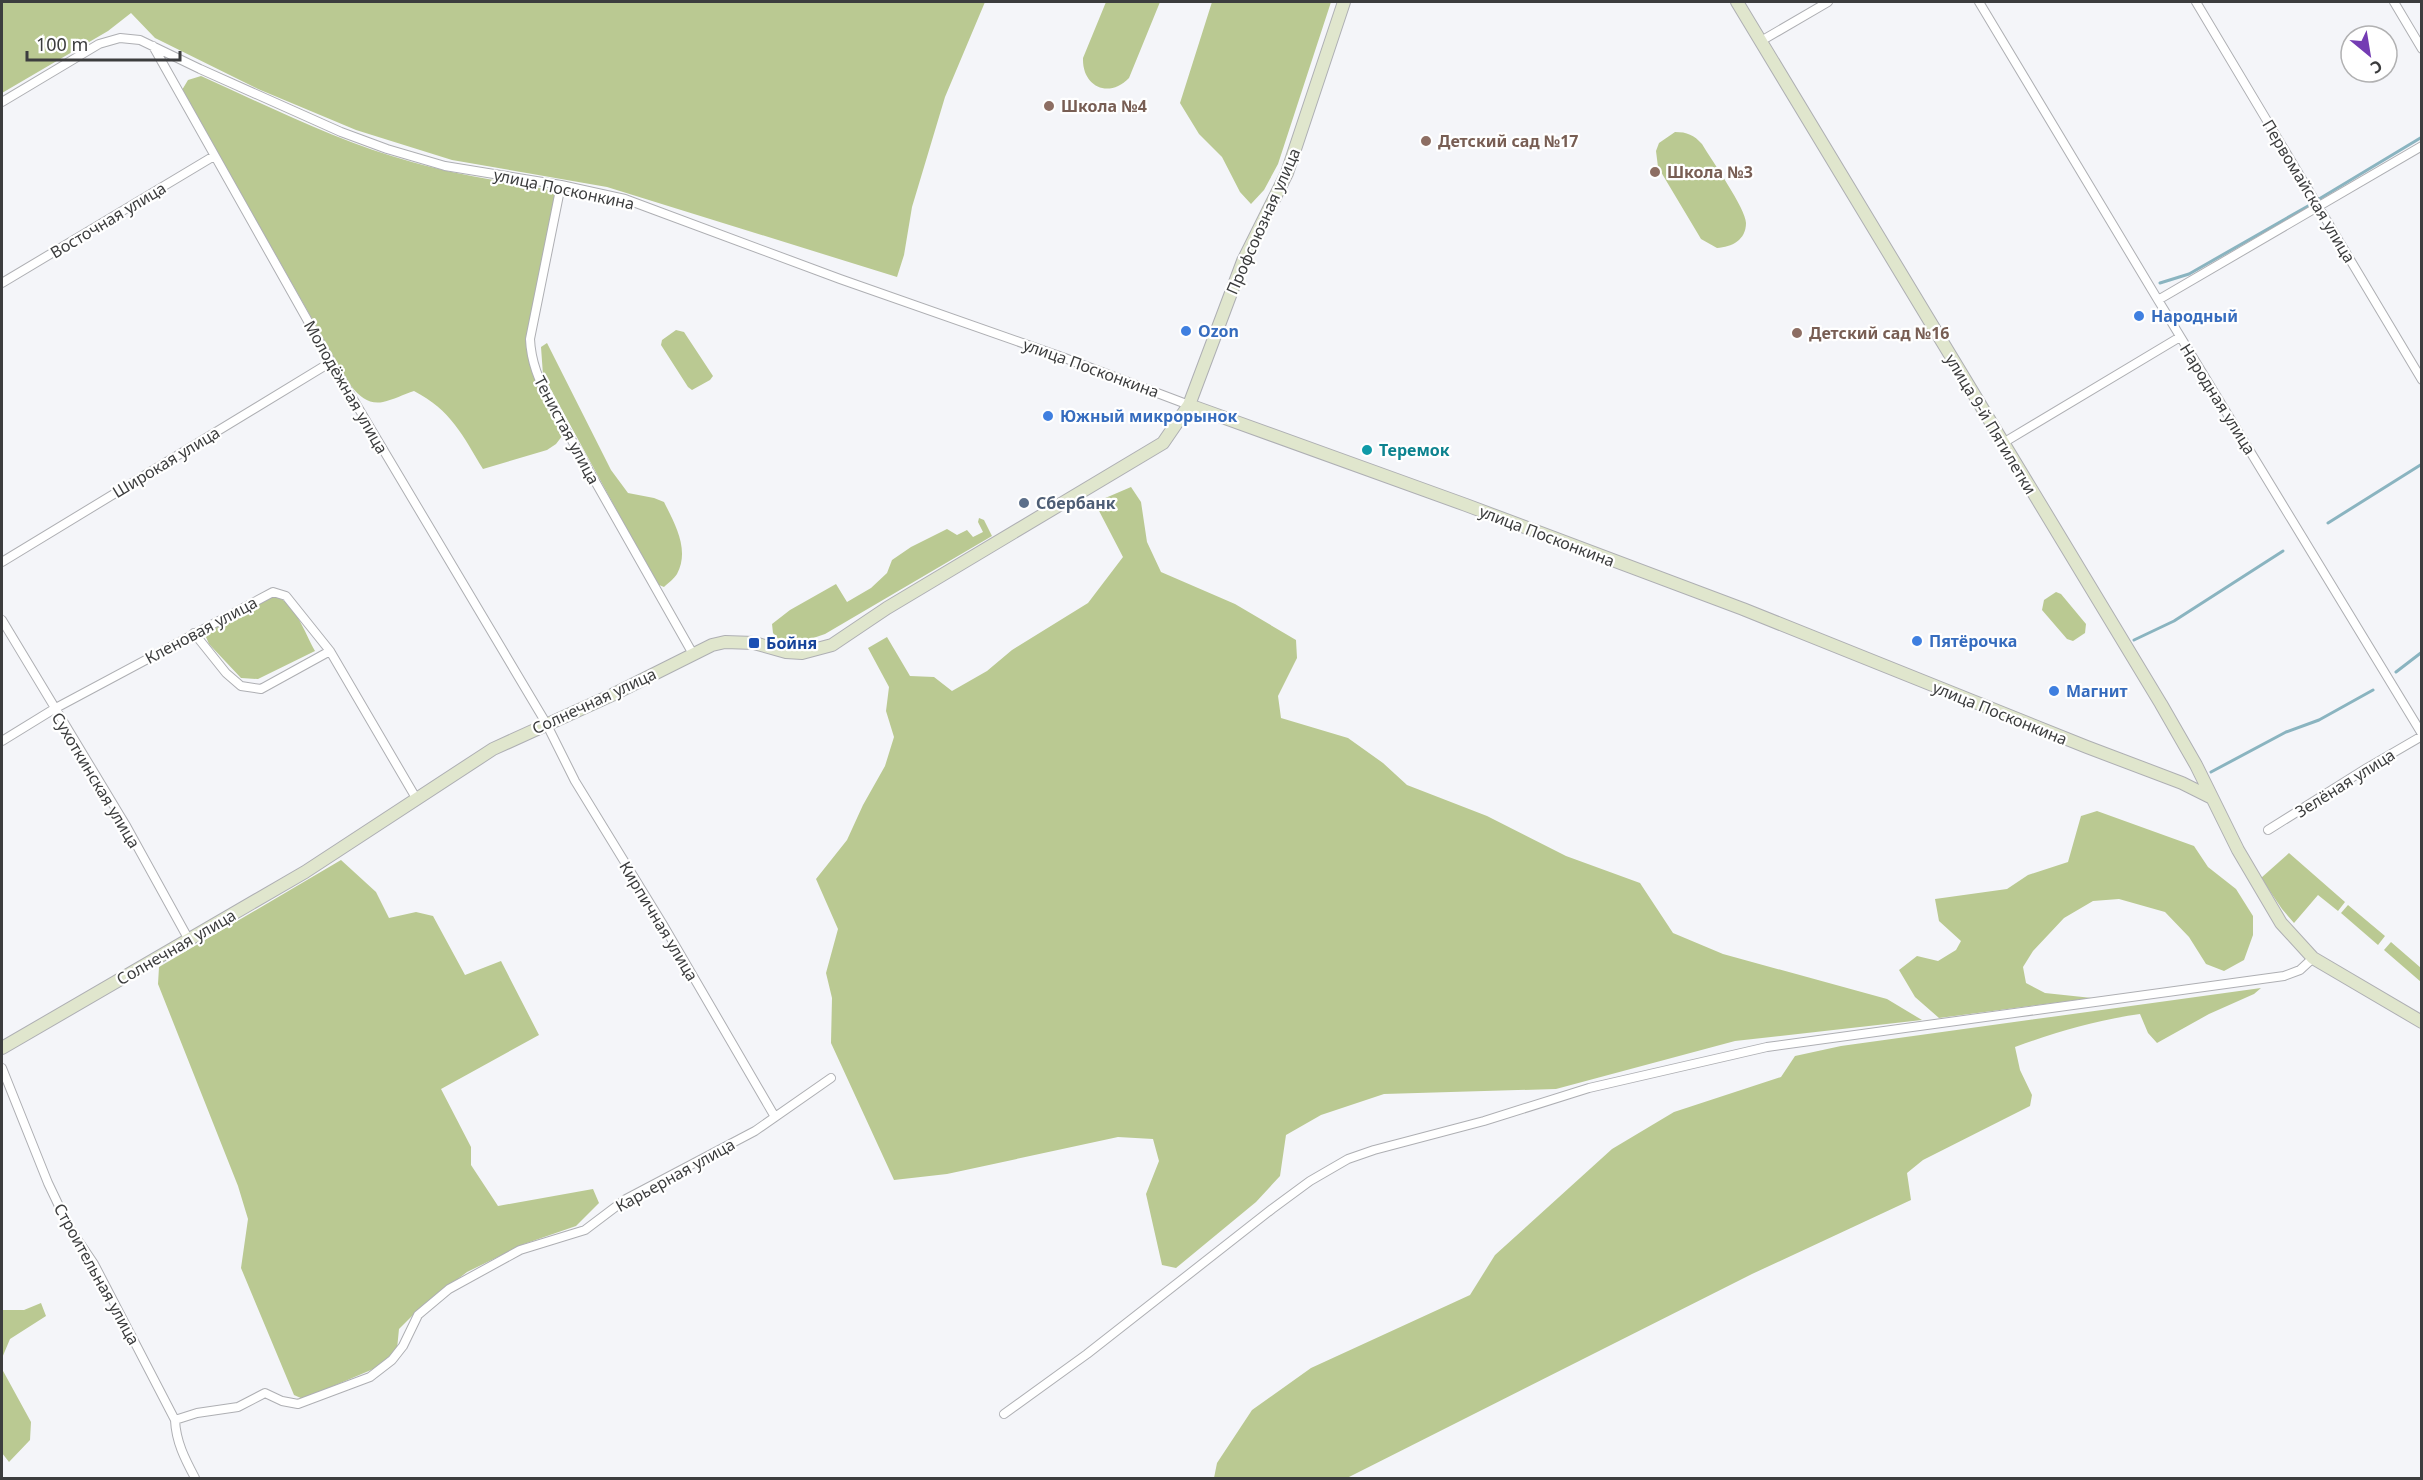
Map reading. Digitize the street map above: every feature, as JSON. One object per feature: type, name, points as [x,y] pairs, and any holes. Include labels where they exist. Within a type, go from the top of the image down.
[{"type":"street","name":"Профсоюзная улица","points":[[1189,405],[1245,255],[1270,211],[1287,173],[1344,2]]},
{"type":"street","name":"улица 9-й Пятилетки","points":[[1737,2],[2161,704],[2238,850],[2281,923],[2313,958],[2421,1022]]},
{"type":"street","points":[[1761,41],[1828,2]]},
{"type":"street","name":"Народная улица","points":[[1979,2],[2421,735]]},
{"type":"street","name":"Первомайская улица","points":[[2196,2],[2421,380]]},
{"type":"street","points":[[2394,2],[2421,48]]},
{"type":"street","name":"улица Посконкина","points":[[2,102],[111,39],[130,38],[340,132],[387,149],[445,166],[561,185],[624,199],[840,279],[1062,357],[1743,609],[1955,695],[2182,783],[2212,798]]},
{"type":"street","name":"Молодёжная улица","points":[[152,46],[331,362],[546,723]]},
{"type":"street","points":[[2157,300],[2421,146]]},
{"type":"street","name":"Восточная улица","points":[[2,283],[214,156]]},
{"type":"street","name":"Тенистая улица","points":[[561,185],[530,339],[532,360],[549,400],[693,654]]},
{"type":"street","points":[[2004,443],[2180,337]]},
{"type":"street","name":"Широкая улица","points":[[2,561],[331,362]]},
{"type":"street","name":"Солнечная улица","points":[[2,1048],[305,872],[493,749],[546,723],[612,695],[693,654],[725,642],[754,643],[794,653],[810,652],[832,645],[870,618],[1163,443],[1189,405]]},
{"type":"street","name":"Кленовая улица","points":[[2,741],[194,633],[273,592],[286,596],[330,651],[416,798]]},
{"type":"street","name":"Сухоткинская улица","points":[[2,621],[125,824],[189,940]]},
{"type":"street","points":[[194,633],[226,673],[241,686],[261,689],[330,651]]},
{"type":"street","name":"Кирпичная улица","points":[[546,723],[575,781],[662,923],[775,1117]]},
{"type":"street","name":"Зелёная улица","points":[[2268,830],[2421,735]]},
{"type":"street","points":[[1004,1414],[1087,1354],[1310,1181],[1357,1156],[1401,1142],[1484,1121],[1589,1088],[1767,1047],[2284,976],[2300,970],[2313,958]]},
{"type":"street","name":"Строительная улица","points":[[2,1068],[48,1183],[69,1227],[94,1264],[175,1420],[180,1449],[195,1479]]},
{"type":"street","name":"Карьерная улица","points":[[175,1420],[197,1413],[238,1407],[265,1393],[282,1401],[298,1404],[370,1377],[392,1360],[403,1346],[409,1328],[418,1315],[449,1289],[520,1250],[585,1230],[626,1199],[755,1131],[831,1078]]},
{"type":"green space","points":[[2,2],[985,2],[945,97],[912,207],[904,255],[897,277],[607,187],[452,160],[356,130],[258,89],[155,38],[131,13],[108,31],[2,93]]},
{"type":"green space","points":[[1106,2],[1160,2],[1129,78],[1113,88],[1105,89],[1092,83],[1087,76],[1083,58]]},
{"type":"green space","points":[[1212,2],[1331,2],[1278,164],[1264,190],[1251,204],[1240,192],[1222,157],[1199,134],[1180,103]]},
{"type":"green space","points":[[201,76],[305,123],[385,154],[448,171],[560,192],[530,350],[566,431],[556,444],[547,450],[483,469],[455,425],[427,398],[414,391],[387,401],[374,402],[360,396],[354,390],[182,90],[188,80]]},
{"type":"green space","points":[[1675,132],[1690,135],[1702,144],[1740,207],[1746,223],[1745,229],[1741,238],[1733,244],[1717,248],[1701,239],[1658,167],[1656,151],[1659,143]]},
{"type":"green space","points":[[676,330],[684,332],[713,376],[692,390],[661,345],[662,340]]},
{"type":"green space","points":[[547,343],[611,470],[628,493],[664,502],[680,537],[682,556],[677,574],[664,587],[659,585],[647,566],[543,375],[541,347]]},
{"type":"green space","points":[[1131,487],[1141,502],[1147,542],[1161,572],[1235,604],[1296,640],[1297,658],[1278,696],[1281,718],[1348,738],[1383,763],[1407,785],[1487,816],[1566,856],[1640,883],[1673,933],[1723,954],[1887,999],[1922,1020],[1735,1041],[1556,1089],[1384,1094],[1321,1115],[1286,1135],[1280,1176],[1256,1202],[1176,1268],[1162,1265],[1146,1194],[1159,1161],[1153,1139],[1118,1137],[947,1174],[894,1180],[831,1043],[832,998],[826,973],[838,929],[816,879],[847,840],[885,766],[894,737],[886,711],[889,687],[868,648],[887,637],[910,676],[934,677],[952,691],[987,671],[1012,650],[1088,603],[1123,557],[1097,507],[1103,499]]},
{"type":"green space","points":[[979,518],[984,520],[992,536],[825,634],[793,645],[782,643],[773,633],[772,624],[790,610],[836,584],[847,602],[871,588],[887,573],[892,560],[911,547],[947,529],[957,535],[967,530],[973,537],[983,532],[978,522]]},
{"type":"green space","points":[[2056,592],[2061,594],[2086,624],[2085,633],[2073,641],[2067,639],[2042,610],[2044,600]]},
{"type":"green space","points":[[272,596],[280,598],[293,610],[315,651],[258,679],[241,678],[209,644],[206,637],[209,630]]},
{"type":"green space","points":[[2097,811],[2194,846],[2208,867],[2236,889],[2253,916],[2253,935],[2244,960],[2224,971],[2206,964],[2189,937],[2165,912],[2119,899],[2093,901],[2064,918],[2033,951],[2023,967],[2026,983],[2045,993],[2092,998],[1939,1018],[1915,997],[1899,970],[1917,956],[1938,961],[1956,950],[1961,941],[1939,921],[1935,899],[2007,889],[2028,875],[2068,862],[2081,816]]},
{"type":"green space","points":[[2289,853],[2345,902],[2338,911],[2318,895],[2294,923],[2282,909],[2261,878]]},
{"type":"green space","points":[[341,860],[376,892],[389,918],[416,912],[433,916],[465,975],[501,961],[539,1035],[441,1089],[471,1147],[471,1165],[498,1206],[593,1189],[599,1203],[576,1226],[524,1244],[467,1272],[420,1308],[399,1329],[397,1349],[378,1367],[303,1399],[294,1395],[241,1268],[248,1219],[238,1186],[158,984],[159,967]]},
{"type":"green space","points":[[2348,905],[2385,936],[2378,945],[2341,913]]},
{"type":"green space","points":[[2391,942],[2421,968],[2421,982],[2384,950]]},
{"type":"green space","points":[[2261,988],[2254,994],[2209,1014],[2157,1043],[2148,1033],[2140,1014],[2077,1027],[2015,1047],[2020,1070],[2032,1095],[2030,1106],[1923,1160],[1907,1173],[1911,1200],[1752,1274],[1347,1478],[1214,1478],[1217,1463],[1252,1410],[1311,1368],[1470,1295],[1495,1255],[1612,1149],[1674,1112],[1781,1077],[1795,1056],[1841,1046]]},
{"type":"green space","points":[[41,1303],[46,1316],[10,1339],[2,1358],[2,1310],[24,1310]]},
{"type":"green space","points":[[2,1369],[31,1422],[30,1440],[9,1462],[2,1453]]},
{"type":"waterway","points":[[2319,199],[2422,137]]},
{"type":"waterway","points":[[2160,283],[2189,274],[2308,206]]},
{"type":"waterway","points":[[2328,523],[2422,464]]},
{"type":"waterway","points":[[2134,640],[2174,621],[2283,551]]},
{"type":"waterway","points":[[2396,672],[2422,652]]},
{"type":"waterway","points":[[2211,772],[2286,732],[2319,720],[2373,690]]},
{"type":"place","name":"Школа №4","points":[[1049,106]]},
{"type":"place","name":"Детский сад №17","points":[[1426,141]]},
{"type":"place","name":"Школа №3","points":[[1655,172]]},
{"type":"place","name":"Народный","points":[[2139,316]]},
{"type":"place","name":"Ozon","points":[[1186,331]]},
{"type":"place","name":"Детский сад №16","points":[[1797,333]]},
{"type":"place","name":"Южный микрорынок","points":[[1048,416]]},
{"type":"place","name":"Теремок","points":[[1367,450]]},
{"type":"place","name":"Сбербанк","points":[[1024,503]]},
{"type":"place","name":"Пятёрочка","points":[[1917,641]]},
{"type":"place","name":"Бойня","points":[[754,643]]},
{"type":"place","name":"Магнит","points":[[2054,691]]}]
